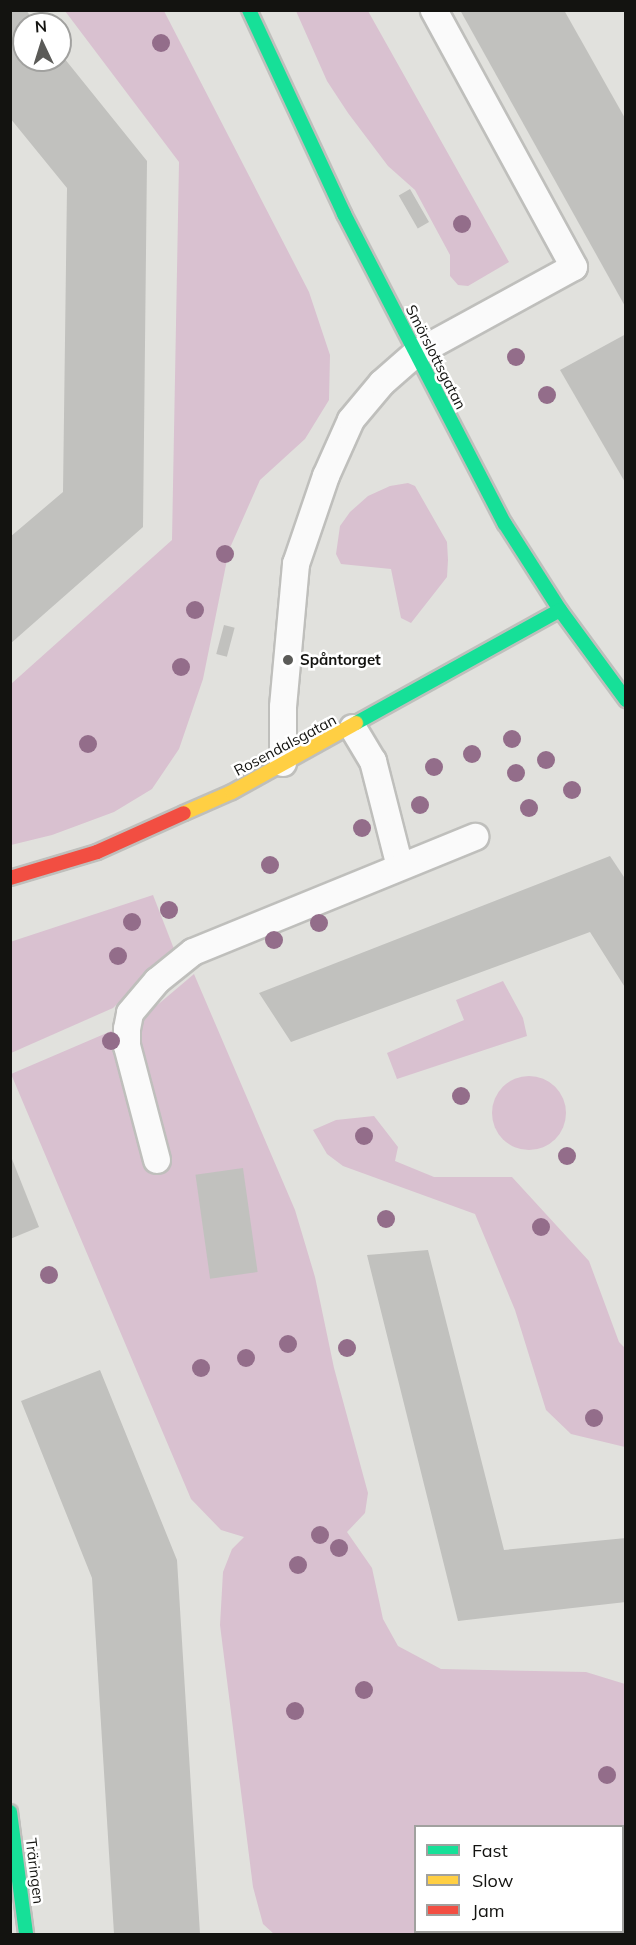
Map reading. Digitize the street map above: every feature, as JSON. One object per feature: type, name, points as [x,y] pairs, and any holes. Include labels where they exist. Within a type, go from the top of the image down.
[{"type":"street","name":"Smörslottsgatan","points":[[249,10],[415,354],[505,524],[560,610],[626,700]]},
{"type":"street","name":"Rosendalsgatan","points":[[10,878],[75,860],[138,836],[353,728],[560,610]]},
{"type":"street","name":"Träringen","points":[[10,1812],[26,1935]]},
{"type":"lane","points":[[283,763],[283,707],[296,564],[326,477],[351,420],[382,383],[415,354],[574,267],[434,10]]},
{"type":"lane","points":[[353,728],[373,761],[400,867]]},
{"type":"lane","points":[[157,1160],[127,1046],[130,1014],[156,981],[193,952],[476,837]]},
{"type":"shaded area","points":[[164,11],[309,292],[330,355],[329,400],[305,439],[260,480],[229,550],[203,679],[179,749],[152,789],[114,812],[52,835],[11,845],[11,684],[172,540],[179,162],[72,20],[72,12],[66,12]]},
{"type":"shaded area","points":[[296,11],[368,11],[509,262],[468,286],[458,285],[450,276],[450,255],[415,190],[388,166],[348,113],[327,81]]},
{"type":"shaded area","points":[[408,483],[415,486],[447,542],[448,560],[447,577],[411,623],[401,618],[391,569],[341,564],[336,554],[340,526],[350,512],[368,496],[390,486]]},
{"type":"shaded area","points":[[153,895],[174,949],[113,1008],[11,1053],[10,942]]},
{"type":"shaded area","points":[[194,974],[295,1210],[315,1277],[334,1368],[368,1493],[365,1513],[347,1532],[372,1568],[383,1619],[398,1646],[441,1669],[586,1672],[625,1684],[625,1934],[274,1934],[263,1924],[253,1887],[220,1625],[223,1572],[232,1549],[244,1537],[221,1530],[191,1499],[11,1074],[109,1032],[155,1007]]},
{"type":"shaded area","points":[[503,981],[523,1018],[527,1036],[397,1079],[387,1053],[464,1020],[456,1000]]},
{"type":"shaded area","points":[[529,1076],[543,1079],[555,1087],[563,1099],[566,1113],[563,1127],[555,1139],[543,1147],[529,1150],[515,1147],[503,1139],[495,1127],[492,1113],[495,1099],[503,1087],[515,1079]]},
{"type":"shaded area","points":[[374,1116],[398,1147],[395,1161],[434,1177],[512,1177],[589,1261],[619,1342],[625,1348],[625,1447],[571,1434],[546,1410],[515,1310],[475,1214],[343,1166],[327,1154],[313,1130],[336,1120]]},
{"type":"building","points":[[10,10],[26,10],[27,12],[12,12],[12,72],[72,72],[72,68],[147,161],[143,527],[10,644],[10,537],[63,492],[67,188],[10,118]]},
{"type":"building","points":[[460,10],[564,10],[626,120],[626,308]]},
{"type":"building","points":[[410,189],[429,222],[418,228],[399,196]]},
{"type":"building","points":[[626,334],[626,484],[560,370]]},
{"type":"building","points":[[224,625],[235,628],[227,657],[216,654]]},
{"type":"building","points":[[610,856],[626,880],[626,989],[590,932],[291,1042],[259,993]]},
{"type":"building","points":[[10,1154],[39,1227],[10,1239]]},
{"type":"building","points":[[243,1168],[258,1272],[210,1279],[195,1175]]},
{"type":"building","points":[[428,1250],[504,1550],[626,1538],[626,1602],[458,1621],[367,1255]]},
{"type":"building","points":[[100,1370],[177,1560],[200,1934],[114,1934],[92,1578],[21,1401]]},
{"type":"traffic: fast","points":[[249,10],[344,214],[505,524],[560,610],[626,700]]},
{"type":"traffic: fast","points":[[356,723],[560,610]]},
{"type":"traffic: fast","points":[[10,1812],[26,1934]]},
{"type":"traffic: slow","points":[[184,813],[232,792],[356,723]]},
{"type":"traffic: jam","points":[[10,878],[97,852],[184,813]]},
{"type":"place","name":"Spåntorget","points":[[288,660]]}]
